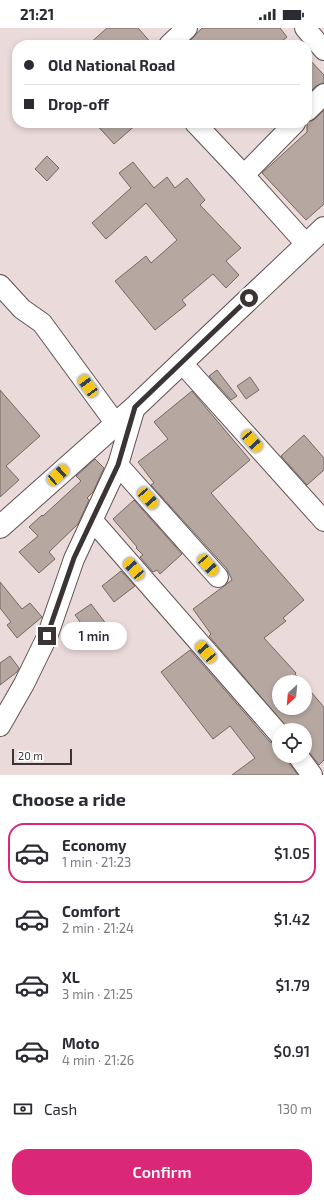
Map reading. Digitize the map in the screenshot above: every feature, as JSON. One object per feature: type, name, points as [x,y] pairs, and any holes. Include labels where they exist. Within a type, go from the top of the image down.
[{"type":"main road","points":[[0,527],[135,407],[181,362],[319,235]]},
{"type":"street","points":[[174,40],[187,28]]},
{"type":"street","points":[[304,28],[324,50]]},
{"type":"street","points":[[312,107],[324,94]]},
{"type":"street","points":[[200,128],[244,175],[319,235]]},
{"type":"street","points":[[244,175],[291,128]]},
{"type":"street","points":[[0,285],[22,309],[42,323],[116,424]]},
{"type":"street","points":[[181,362],[320,510]]},
{"type":"street","points":[[0,726],[24,684],[47,636],[74,558],[118,465],[135,407]]},
{"type":"street","points":[[118,465],[218,577]]},
{"type":"street","points":[[92,521],[272,726]]},
{"type":"street","points":[[303,763],[312,775]]},
{"type":"building","points":[[107,28],[138,28],[149,40],[94,40]]},
{"type":"building","points":[[202,28],[280,28],[287,37],[283,40],[191,40]]},
{"type":"building","points":[[312,62],[324,75],[324,83],[316,86],[312,90]]},
{"type":"building","points":[[324,110],[324,204],[306,220],[262,173],[307,132],[307,128],[312,128],[312,120]]},
{"type":"building","points":[[100,128],[132,128],[114,144]]},
{"type":"building","points":[[47,156],[59,168],[47,181],[35,169]]},
{"type":"building","points":[[133,162],[154,188],[167,177],[175,188],[187,178],[205,200],[200,205],[241,248],[226,261],[239,275],[226,288],[213,274],[182,300],[186,305],[155,330],[115,281],[146,256],[151,263],[177,240],[146,203],[106,239],[92,223],[131,188],[119,173]]},
{"type":"building","points":[[217,370],[237,396],[231,400],[209,376]]},
{"type":"building","points":[[250,377],[259,390],[246,399],[237,386]]},
{"type":"building","points":[[0,390],[40,436],[6,466],[19,480],[0,497]]},
{"type":"building","points":[[192,391],[250,460],[211,493],[304,600],[283,618],[286,621],[264,638],[296,673],[296,675],[272,675],[272,710],[209,636],[211,634],[193,609],[232,580],[227,569],[151,485],[154,483],[138,462],[168,439],[154,422]]},
{"type":"building","points":[[304,435],[324,458],[324,470],[307,485],[281,456]]},
{"type":"building","points":[[95,459],[104,468],[93,492],[87,498],[89,500],[78,524],[49,552],[55,559],[39,573],[19,552],[38,536],[29,527],[81,481],[76,476]]},
{"type":"building","points":[[134,500],[182,554],[160,574],[157,570],[153,572],[140,557],[143,555],[113,519]]},
{"type":"building","points":[[121,571],[135,586],[114,602],[102,586]]},
{"type":"building","points":[[0,582],[22,609],[30,603],[42,617],[17,638],[7,625],[11,622],[0,608]]},
{"type":"building","points":[[91,604],[110,629],[94,641],[75,615]]},
{"type":"building","points":[[190,650],[272,743],[272,763],[289,763],[298,775],[232,775],[255,758],[230,726],[213,739],[161,672]]},
{"type":"building","points":[[10,656],[19,668],[17,672],[0,685],[0,663]]},
{"type":"building","points":[[312,693],[324,707],[324,760],[319,765],[312,756],[312,723],[283,723],[276,715],[312,715]]},
{"type":"route","points":[[47,636],[74,558],[118,465],[135,407],[249,298]]}]
